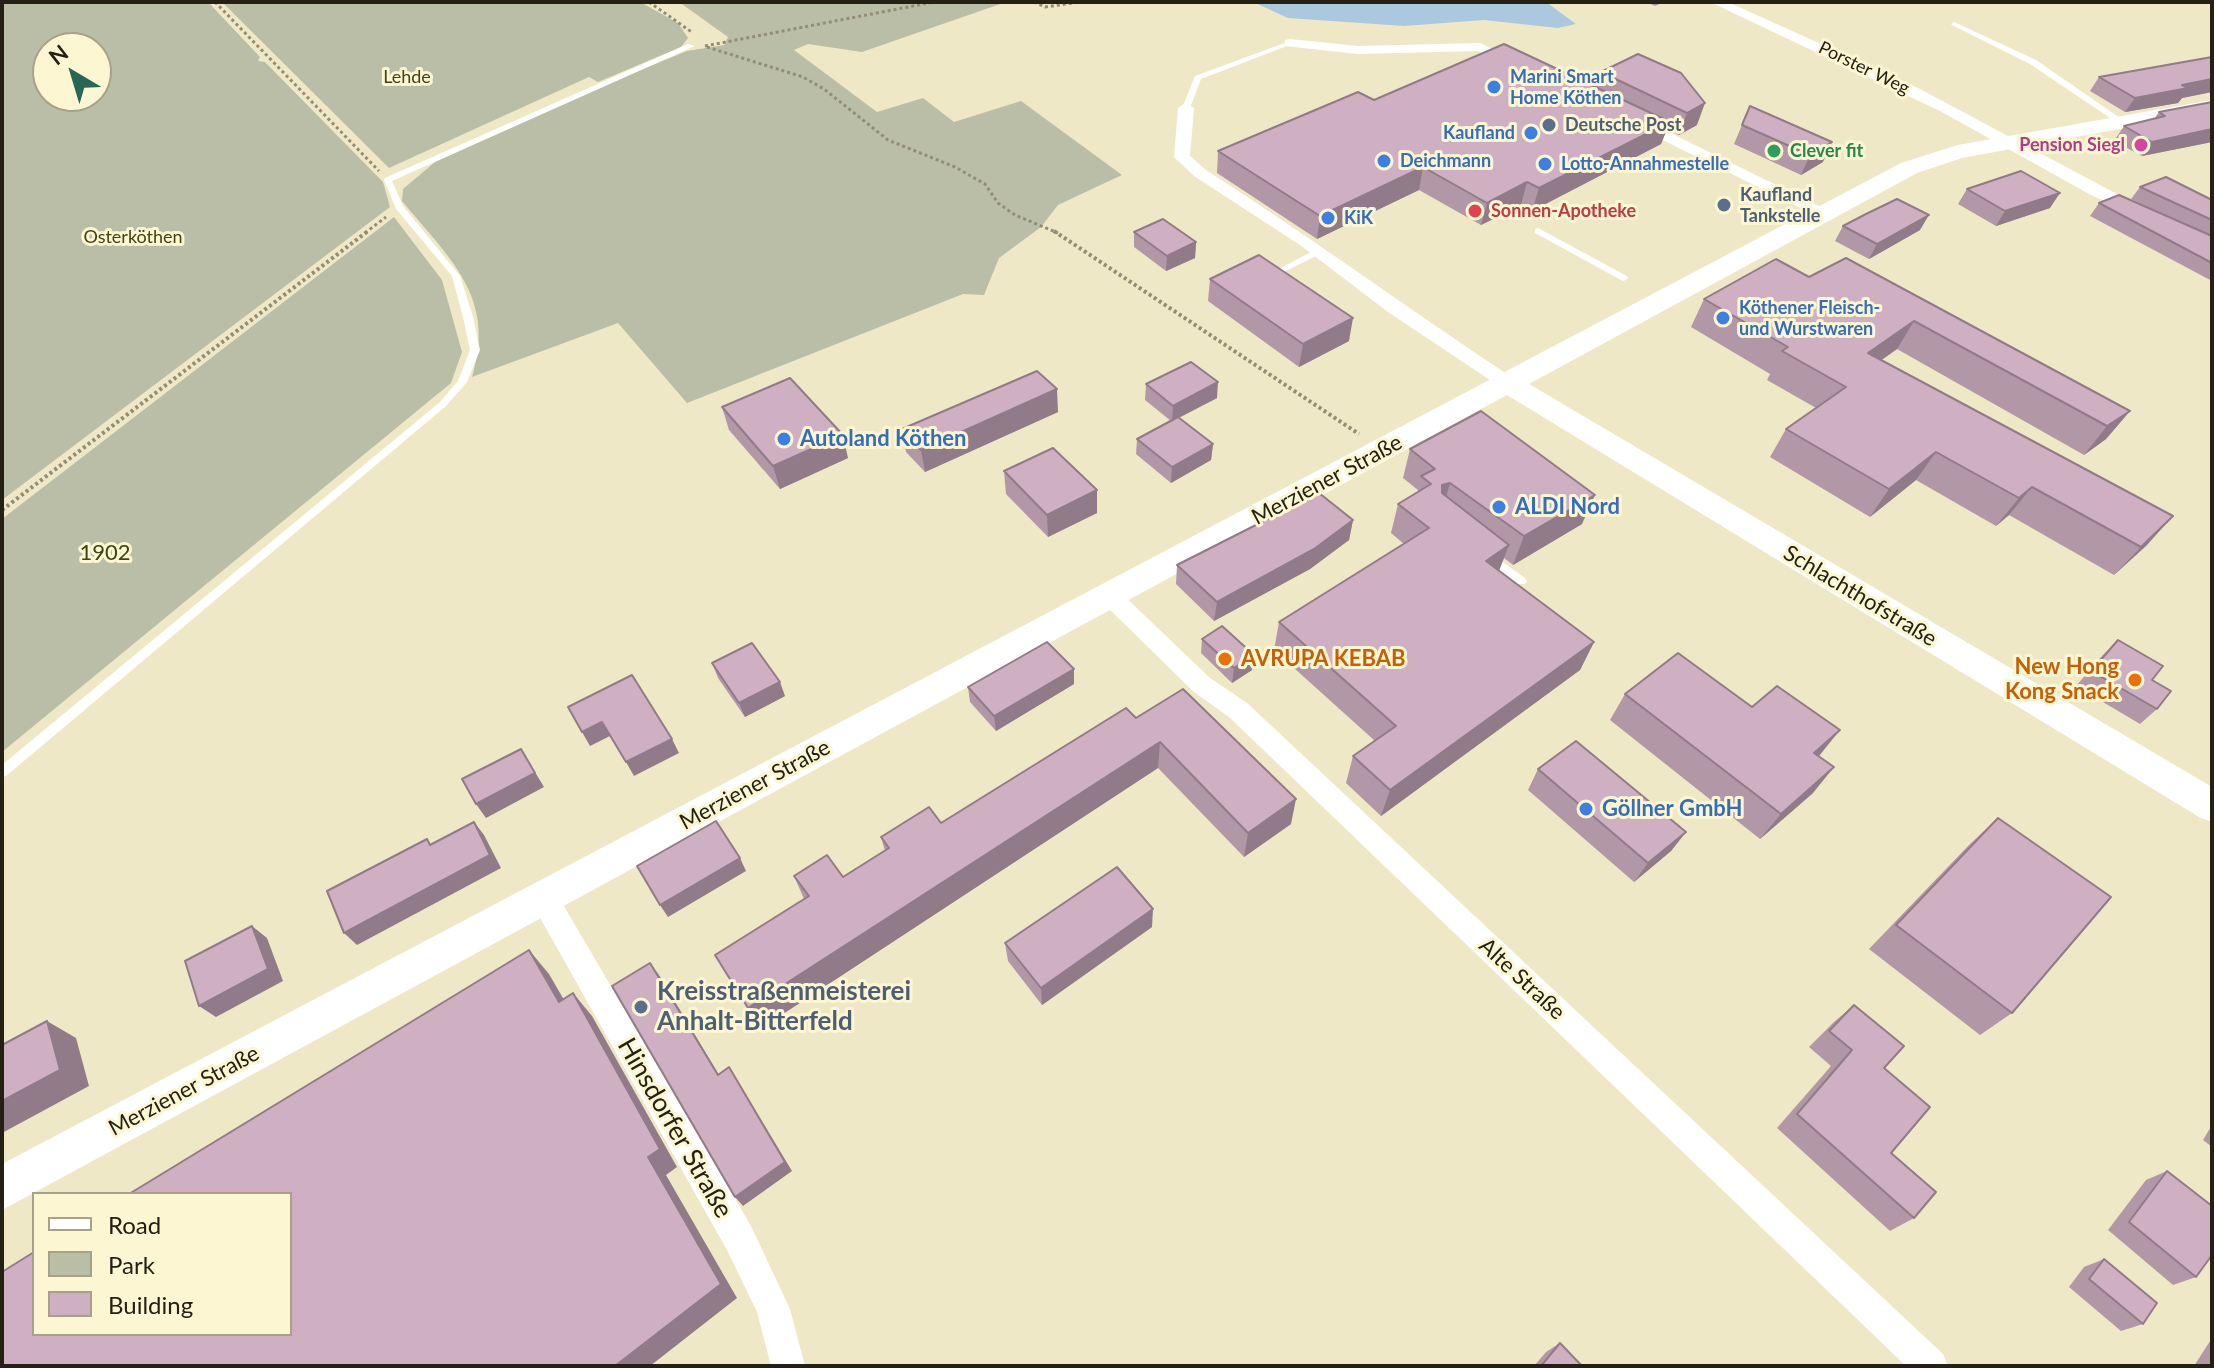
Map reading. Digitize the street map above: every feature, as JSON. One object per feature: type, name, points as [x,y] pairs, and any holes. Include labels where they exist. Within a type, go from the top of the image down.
[{"type":"main road","name":"Merziener Straße","points":[[2,1188],[1921,163],[2008,142],[2212,106]]},
{"type":"main road","name":"Schlachthofstraße","points":[[1509,384],[2212,806]]},
{"type":"street","name":"Porster Weg","points":[[1717,2],[1863,66],[2100,194],[2154,217]]},
{"type":"street","points":[[1290,43],[1358,50],[1480,47],[1537,74]]},
{"type":"street","points":[[1186,108],[1182,157],[1200,173],[1319,251],[1394,308],[1509,384]]},
{"type":"street","points":[[1622,115],[1825,213]]},
{"type":"street","name":"Alte Straße","points":[[1110,596],[1202,685],[1250,721],[1931,1366]]},
{"type":"street","name":"Hinsdorfer Straße","points":[[544,898],[739,1238],[773,1309],[788,1366]]},
{"type":"lane","points":[[1954,24],[2033,62],[2122,122]]},
{"type":"lane","points":[[1186,108],[1198,78],[1290,43]]},
{"type":"lane","points":[[2,772],[443,404],[462,382],[475,350],[456,276],[399,207],[388,180],[691,46]]},
{"type":"lane","points":[[1538,231],[1624,278]]},
{"type":"lane","points":[[1269,276],[1319,251]]},
{"type":"lane","points":[[1475,545],[1521,581]]},
{"type":"path","points":[[215,2],[388,180]]},
{"type":"path","points":[[649,2],[693,31],[691,46]]},
{"type":"path","points":[[934,2],[704,46],[803,77],[824,89],[888,140],[975,178],[1015,215],[1056,232],[1383,450]]},
{"type":"path","points":[[1034,2],[1045,7],[1080,2]]},
{"type":"path","points":[[2,510],[399,207]]},
{"type":"green space","name":"Osterköthen","points":[[2,2],[208,2],[260,57],[258,61],[265,62],[383,182],[390,207],[2,500]]},
{"type":"green space","name":"Lehde","points":[[222,2],[640,2],[678,23],[688,38],[681,47],[598,82],[589,77],[389,168]]},
{"type":"green space","points":[[679,2],[1006,2],[862,52],[808,44],[794,50],[877,112],[923,98],[954,122],[1021,101],[1122,175],[1058,205],[1041,227],[999,258],[984,295],[963,294],[687,403],[618,323],[472,377],[478,349],[478,324],[473,301],[451,261],[402,201],[403,189],[435,162],[606,84],[687,51],[724,45],[728,37]]},
{"type":"green space","name":"1902","points":[[394,217],[442,280],[462,352],[451,383],[2,752],[2,519]]},
{"type":"water","points":[[1253,2],[1546,2],[1576,24],[1558,28],[1484,20],[1404,26],[1288,18]]},
{"type":"building","points":[[1504,44],[1670,122],[1539,188],[1527,182],[1487,203],[1423,167],[1320,216],[1218,151],[1358,92],[1374,100]]},
{"type":"building","points":[[1638,54],[1681,73],[1705,103],[1687,113],[1601,72]]},
{"type":"building","points":[[2212,57],[2212,79],[2182,85],[2188,88],[2135,98],[2099,77]]},
{"type":"building","points":[[2212,102],[2212,129],[2152,142],[2124,126],[2165,116],[2159,112]]},
{"type":"building","points":[[1750,106],[1832,142],[1810,155],[1742,125]]},
{"type":"building","points":[[2021,171],[2060,193],[2005,211],[1967,189]]},
{"type":"building","points":[[2166,177],[2212,200],[2212,220],[2140,187]]},
{"type":"building","points":[[2119,195],[2212,236],[2212,263],[2099,203]]},
{"type":"building","points":[[1897,199],[1929,215],[1877,244],[1843,226],[1866,214]]},
{"type":"building","points":[[1163,219],[1196,242],[1167,256],[1134,232]]},
{"type":"building","points":[[1259,255],[1353,318],[1303,344],[1210,279]]},
{"type":"building","points":[[1846,258],[2130,411],[2107,426],[1914,321],[1868,353],[2173,516],[2141,547],[2032,487],[2019,498],[1936,452],[1889,489],[1786,429],[1846,387],[1782,351],[1788,347],[1704,299],[1776,259],[1809,277]]},
{"type":"building","points":[[1191,362],[1218,382],[1173,406],[1146,384]]},
{"type":"building","points":[[1037,371],[1057,389],[921,450],[902,429]]},
{"type":"building","points":[[790,378],[843,435],[773,466],[722,407]]},
{"type":"building","points":[[1481,411],[1595,495],[1524,536],[1450,483],[1442,485],[1442,493],[1509,545],[1486,561],[1594,642],[1390,790],[1353,756],[1396,726],[1279,622],[1429,528],[1398,504],[1431,484],[1421,476],[1435,469],[1410,449]]},
{"type":"building","points":[[1178,417],[1213,444],[1172,467],[1137,439]]},
{"type":"building","points":[[1053,448],[1097,490],[1047,515],[1004,471]]},
{"type":"building","points":[[1319,493],[1353,520],[1314,549],[1217,602],[1177,565]]},
{"type":"building","points":[[1222,626],[1254,655],[1234,668],[1202,639]]},
{"type":"building","points":[[2118,640],[2163,666],[2152,680],[2171,691],[2157,709],[2091,671]]},
{"type":"building","points":[[1047,642],[1074,669],[994,716],[968,687]]},
{"type":"building","points":[[752,643],[780,682],[739,703],[712,663]]},
{"type":"building","points":[[1678,653],[1752,707],[1777,686],[1840,730],[1814,753],[1834,767],[1781,814],[1625,694]]},
{"type":"building","points":[[632,675],[672,739],[626,762],[602,722],[582,732],[568,707]]},
{"type":"building","points":[[1183,689],[1296,799],[1248,833],[1160,742],[748,1008],[715,955],[809,896],[794,876],[827,855],[843,877],[889,848],[881,837],[929,807],[941,823],[1126,708],[1136,718]]},
{"type":"building","points":[[1576,741],[1686,832],[1648,863],[1538,769]]},
{"type":"building","points":[[521,749],[535,773],[476,804],[462,779]]},
{"type":"building","points":[[1998,818],[2111,897],[2012,1013],[1896,925]]},
{"type":"building","points":[[716,821],[740,858],[660,905],[637,866]]},
{"type":"building","points":[[474,822],[490,855],[344,933],[327,891],[427,839],[430,845]]},
{"type":"building","points":[[1117,867],[1153,909],[1041,988],[1005,943]]},
{"type":"building","points":[[252,926],[268,969],[199,1006],[185,961]]},
{"type":"building","points":[[529,950],[559,1002],[573,993],[660,1149],[648,1157],[721,1284],[615,1366],[2,1366],[2,1272],[32,1253],[32,1336],[292,1336],[292,1192],[132,1192]]},
{"type":"building","points":[[650,963],[718,1075],[729,1067],[785,1162],[735,1197],[612,986]]},
{"type":"building","points":[[1854,1005],[1904,1046],[1884,1068],[1930,1107],[1891,1153],[1936,1192],[1914,1218],[1797,1114],[1852,1050],[1829,1031]]},
{"type":"building","points":[[47,1021],[60,1070],[2,1101],[2,1045]]},
{"type":"building","points":[[2167,1171],[2212,1206],[2212,1255],[2196,1277],[2129,1222]]},
{"type":"building","points":[[2104,1259],[2157,1303],[2143,1324],[2089,1279]]},
{"type":"building","points":[[1560,1343],[1582,1366],[1541,1366]]},
{"type":"place","name":"Marini Smart Home Köthen","points":[[1494,87]]},
{"type":"place","name":"Deutsche Post","points":[[1549,125]]},
{"type":"place","name":"Kaufland","points":[[1531,133]]},
{"type":"place","name":"Pension Siegl","points":[[2141,145]]},
{"type":"place","name":"Clever fit","points":[[1774,151]]},
{"type":"place","name":"Deichmann","points":[[1384,161]]},
{"type":"place","name":"Lotto-Annahmestelle","points":[[1545,164]]},
{"type":"place","name":"Kaufland Tankstelle","points":[[1724,205]]},
{"type":"place","name":"Sonnen-Apotheke","points":[[1475,211]]},
{"type":"place","name":"KiK","points":[[1328,218]]},
{"type":"place","name":"Köthener Fleisch- und Wurstwaren","points":[[1723,318]]},
{"type":"place","name":"Autoland Köthen","points":[[784,439]]},
{"type":"place","name":"ALDI Nord","points":[[1499,507]]},
{"type":"place","name":"AVRUPA KEBAB","points":[[1225,659]]},
{"type":"place","name":"New Hong Kong Snack","points":[[2135,680]]},
{"type":"place","name":"Göllner GmbH","points":[[1586,809]]},
{"type":"place","name":"Kreisstraßenmeisterei Anhalt-Bitterfeld","points":[[641,1007]]}]
